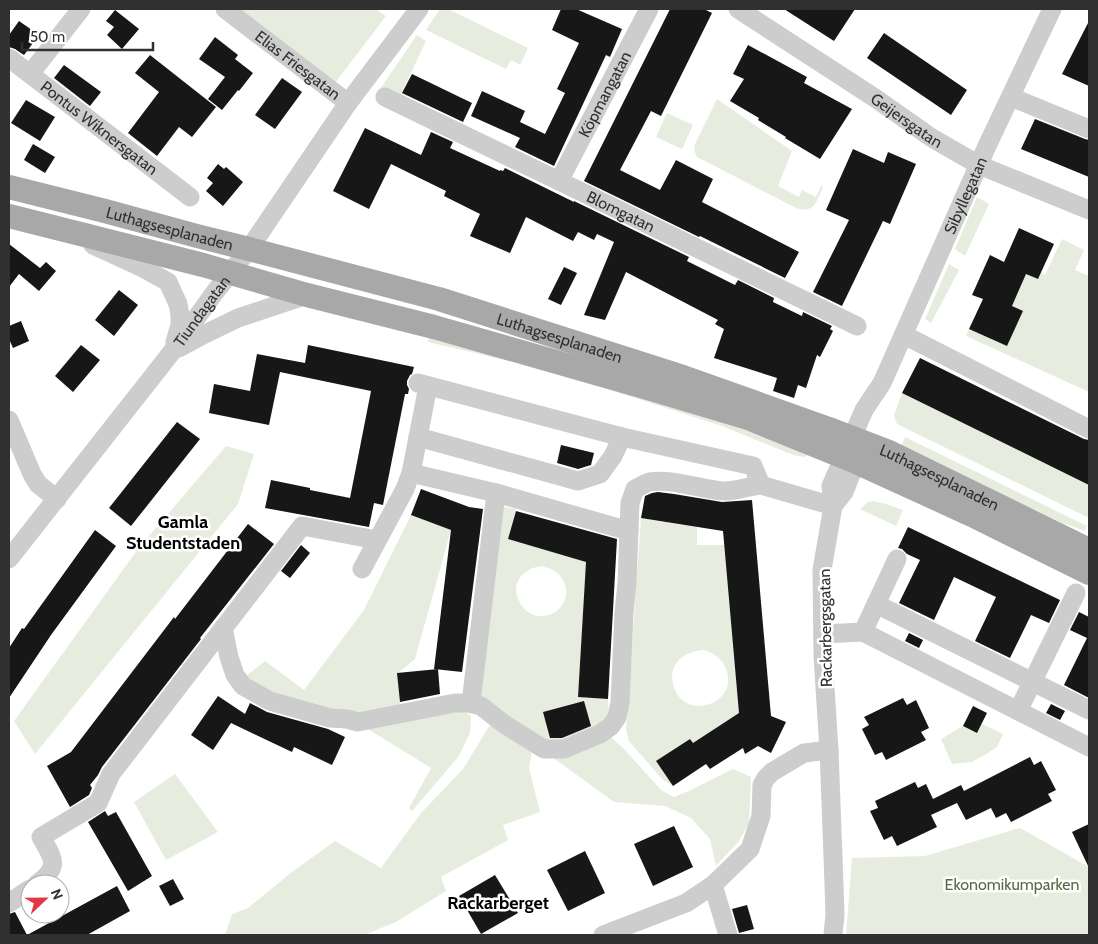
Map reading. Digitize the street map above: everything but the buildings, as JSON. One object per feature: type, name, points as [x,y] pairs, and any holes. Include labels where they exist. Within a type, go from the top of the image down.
[{"type":"main road","name":"Luthagsesplanaden","points":[[9,188],[105,211],[439,299],[683,376],[854,450],[972,514],[1089,573]]},
{"type":"main road","name":"Luthagsesplanaden","points":[[9,216],[231,272],[307,295],[444,330],[854,450],[888,452],[1089,550]]},
{"type":"street","points":[[30,74],[81,9]]},
{"type":"street","name":"Elias Friesgatan","points":[[225,9],[348,103]]},
{"type":"street","name":"Tiundagatan","points":[[9,559],[171,353],[249,249],[348,103],[419,9]]},
{"type":"street","name":"Köpmangatan","points":[[559,181],[649,9]]},
{"type":"street","name":"Geijersgatan","points":[[738,9],[875,98],[932,138],[979,165],[1089,210]]},
{"type":"street","name":"Sibyllegatan","points":[[854,450],[875,414],[882,383],[979,165],[1052,9]]},
{"type":"street","name":"Pontus Wiknersgatan","points":[[9,58],[190,196]]},
{"type":"street","name":"Blomgatan","points":[[385,97],[858,326]]},
{"type":"street","points":[[1011,98],[1089,129]]},
{"type":"street","points":[[61,230],[141,267],[168,282],[178,304],[180,315],[178,335],[171,353]]},
{"type":"street","points":[[171,353],[238,318],[307,295]]},
{"type":"street","points":[[904,335],[1089,429]]},
{"type":"street","points":[[362,569],[411,473],[418,437],[423,385],[622,437],[753,466],[761,485]]},
{"type":"street","points":[[9,420],[38,484],[57,499]]},
{"type":"street","points":[[418,437],[578,480],[600,474],[613,456],[622,437]]},
{"type":"street","name":"Rackarbergsgatan","points":[[834,935],[835,908],[822,570],[833,506],[831,486],[854,450]]},
{"type":"street","points":[[411,473],[496,493],[629,531]]},
{"type":"street","points":[[223,628],[235,675],[243,686],[270,701],[330,718],[358,722],[455,703],[471,703],[481,706],[504,724],[544,749],[564,749],[600,734],[611,726],[617,717],[620,703],[630,503],[635,489],[646,483],[656,481],[723,491],[735,491],[747,486],[761,485],[833,506]]},
{"type":"street","points":[[471,703],[496,493]]},
{"type":"street","points":[[48,874],[52,870],[53,859],[41,837],[98,803],[111,774],[302,526],[377,540]]},
{"type":"street","points":[[863,632],[897,560]]},
{"type":"street","points":[[1018,711],[1076,593]]},
{"type":"street","points":[[876,604],[1089,710]]},
{"type":"street","points":[[823,634],[863,632],[1089,747]]},
{"type":"street","points":[[603,935],[686,903],[713,885],[750,849],[761,816],[762,785],[766,778],[772,772],[804,753],[829,750]]},
{"type":"street","points":[[713,885],[728,935]]},
{"type":"street","points":[[9,903],[20,896]]},
{"type":"green space","points":[[237,9],[375,9],[386,16],[335,83]]},
{"type":"green space","points":[[440,9],[448,9],[528,48],[520,65],[511,60],[506,69],[426,30]]},
{"type":"green space","points":[[417,35],[426,41],[398,100],[380,89]]},
{"type":"green space","points":[[717,99],[792,151],[778,186],[799,197],[802,190],[816,197],[821,186],[823,187],[813,206],[806,210],[794,207],[697,157],[694,146]]},
{"type":"green space","points":[[667,113],[693,125],[682,149],[656,137]]},
{"type":"green space","points":[[977,197],[989,204],[965,256],[955,249]]},
{"type":"green space","points":[[1062,239],[1084,250],[1075,270],[1089,276],[1089,392],[966,336],[969,329],[1007,346],[1023,311],[1012,306],[1026,274],[1038,279],[1041,273],[1045,275]]},
{"type":"green space","points":[[949,264],[959,270],[931,323],[925,319]]},
{"type":"green space","points":[[430,333],[720,418],[808,455],[804,457],[793,455],[722,426],[604,388],[513,362],[428,342]]},
{"type":"green space","points":[[902,393],[1087,483],[1089,480],[1089,518],[897,424],[894,415]]},
{"type":"green space","points":[[905,437],[1087,526],[1085,531],[1062,523],[901,446]]},
{"type":"green space","points":[[226,446],[254,454],[238,504],[35,754],[14,721],[138,549]]},
{"type":"green space","points":[[873,501],[903,510],[896,526],[860,509],[868,502]]},
{"type":"green space","points":[[499,506],[516,509],[508,539],[586,562],[578,697],[608,699],[609,716],[603,724],[558,743],[549,743],[478,702]],"holes":[[[542,566],[554,571],[561,578],[565,586],[566,595],[563,604],[557,611],[549,615],[538,616],[525,610],[517,596],[516,589],[520,578],[535,567]]]},
{"type":"green space","points":[[411,515],[451,530],[415,659],[398,673],[400,703],[402,706],[370,712],[344,713],[261,690],[246,676],[265,661],[304,690],[364,610]]},
{"type":"green space","points":[[641,518],[697,527],[697,545],[724,545],[740,718],[725,722],[693,743],[690,739],[657,762],[673,786],[662,779],[629,741],[626,729]],"holes":[[[704,650],[720,659],[726,669],[728,682],[725,692],[718,700],[708,705],[697,706],[687,703],[678,696],[672,677],[673,670],[680,659],[690,653]]]},
{"type":"green space","points":[[462,709],[471,716],[470,733],[459,756],[412,811],[409,808],[431,768],[363,726]]},
{"type":"green space","points":[[982,724],[1003,734],[997,747],[972,762],[952,764],[941,739],[963,726],[977,733]]},
{"type":"green space","points":[[490,725],[532,750],[529,768],[540,812],[503,825],[508,840],[441,877],[446,891],[396,922],[364,935],[225,935],[232,914],[248,908],[292,872],[335,841],[381,868],[421,813],[463,769]]},
{"type":"green space","points":[[612,738],[661,790],[674,797],[733,769],[751,777],[749,823],[739,841],[716,866],[710,839],[691,818],[665,806],[614,802],[552,757],[599,739]]},
{"type":"green space","points":[[175,774],[218,832],[166,860],[134,802]]},
{"type":"green space","name":"Ekonomikumparken","points":[[1020,828],[1089,867],[1089,935],[846,935],[852,858],[925,856]]},
{"type":"district","name":"Gamla Studentstaden","points":[[183,532]]},
{"type":"district","name":"Rackarberget","points":[[498,903]]}]
